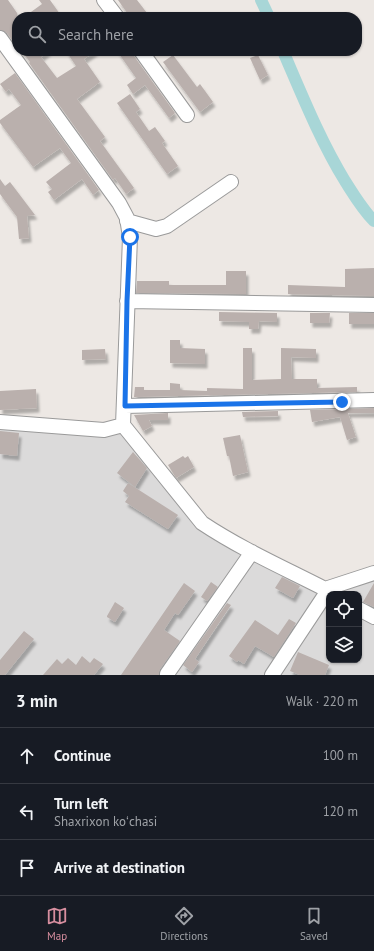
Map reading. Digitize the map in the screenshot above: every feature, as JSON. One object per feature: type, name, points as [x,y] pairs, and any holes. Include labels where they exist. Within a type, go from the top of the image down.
[{"type":"street","points":[[104,0],[113,12]]},
{"type":"street","points":[[0,38],[12,55]]},
{"type":"street","points":[[13,56],[119,203],[127,221],[130,237],[125,406],[123,426],[202,523],[218,534],[326,593]]},
{"type":"street","points":[[145,56],[187,115]]},
{"type":"street","points":[[127,221],[156,229],[167,226],[231,182]]},
{"type":"street","points":[[127,301],[374,305]]},
{"type":"street","points":[[125,406],[374,400]]},
{"type":"street","points":[[0,422],[104,430],[123,426]]},
{"type":"street","points":[[167,674],[252,552]]},
{"type":"street","points":[[334,591],[374,573]]},
{"type":"street","points":[[272,675],[326,595]]},
{"type":"street","points":[[362,611],[374,617]]},
{"type":"shaded area","points":[[0,427],[97,436],[120,433],[161,476],[198,523],[264,563],[335,591],[326,591],[326,663],[362,663],[362,591],[341,591],[374,580],[374,675],[0,675]]},
{"type":"building","points":[[0,0],[8,0],[16,12],[12,12],[12,40],[7,33],[0,30]]},
{"type":"building","points":[[39,0],[50,0],[58,12],[31,12],[42,4]]},
{"type":"building","points":[[118,0],[137,0],[146,12],[126,12]]},
{"type":"building","points":[[26,56],[42,56],[41,57],[57,78],[76,66],[69,56],[88,56],[84,59],[100,82],[77,99],[105,137],[100,141],[134,188],[126,194],[115,178],[113,180],[29,63],[30,62]]},
{"type":"building","points":[[121,56],[134,56],[175,113],[169,118],[145,85],[133,94],[127,85],[136,78]]},
{"type":"building","points":[[174,56],[197,87],[200,84],[213,102],[200,112],[163,62]]},
{"type":"building","points":[[258,56],[268,75],[260,80],[250,58]]},
{"type":"building","points":[[15,73],[99,190],[93,195],[82,179],[54,200],[48,192],[52,189],[46,182],[71,163],[60,148],[33,167],[0,123],[0,120],[21,105],[9,89],[6,92],[0,84]]},
{"type":"building","points":[[130,94],[140,109],[136,112],[149,131],[155,127],[165,141],[162,143],[178,166],[167,174],[117,103]]},
{"type":"building","points":[[0,179],[5,186],[10,182],[35,215],[27,216],[29,238],[19,239],[17,217],[0,194]]},
{"type":"building","points":[[374,268],[374,296],[288,294],[288,285],[345,287],[345,269]]},
{"type":"building","points":[[226,271],[246,271],[246,294],[136,293],[137,281],[169,281],[169,285],[226,285]]},
{"type":"building","points":[[219,312],[277,313],[277,322],[259,321],[258,329],[249,329],[249,322],[219,321]]},
{"type":"building","points":[[310,313],[330,313],[329,323],[310,323]]},
{"type":"building","points":[[349,313],[374,313],[374,324],[349,324]]},
{"type":"building","points":[[170,340],[180,340],[180,348],[205,349],[205,364],[170,363]]},
{"type":"building","points":[[243,348],[252,348],[252,380],[281,379],[281,348],[316,349],[316,358],[291,357],[292,379],[317,379],[317,388],[357,387],[357,392],[134,397],[135,387],[144,387],[144,390],[170,390],[170,383],[180,384],[180,390],[207,391],[207,388],[243,389]]},
{"type":"building","points":[[105,349],[106,359],[82,360],[82,350]]},
{"type":"building","points":[[36,389],[37,408],[0,410],[0,391]]},
{"type":"building","points":[[374,408],[374,413],[348,413],[356,437],[347,440],[340,417],[312,422],[310,410]]},
{"type":"building","points":[[278,411],[278,416],[243,417],[242,412]]},
{"type":"building","points":[[168,413],[168,420],[149,420],[152,426],[143,431],[134,415]]},
{"type":"building","points":[[0,431],[19,433],[17,456],[0,454]]},
{"type":"building","points":[[240,435],[248,472],[233,476],[229,456],[227,456],[223,438]]},
{"type":"building","points":[[133,452],[147,468],[135,487],[117,473]]},
{"type":"building","points":[[183,456],[185,458],[188,456],[194,467],[176,478],[168,465]]},
{"type":"building","points":[[128,483],[178,515],[168,529],[125,502],[129,496],[123,491]]},
{"type":"building","points":[[282,577],[300,586],[293,598],[275,588]]},
{"type":"building","points":[[211,582],[218,587],[207,601],[201,597]]},
{"type":"building","points":[[184,583],[195,591],[178,615],[175,613],[164,630],[180,641],[160,669],[159,675],[121,675]]},
{"type":"building","points":[[374,583],[374,607],[363,602]]},
{"type":"building","points":[[115,602],[124,608],[115,622],[107,616]]},
{"type":"building","points":[[227,603],[231,605],[195,659],[199,662],[192,672],[183,665]]},
{"type":"building","points":[[289,619],[296,623],[274,657],[255,646],[244,664],[238,660],[237,662],[229,656],[255,620],[278,635]]},
{"type":"building","points":[[24,631],[34,639],[5,675],[0,675],[0,660]]},
{"type":"building","points":[[298,652],[329,665],[325,675],[300,675],[290,671]]},
{"type":"building","points":[[82,656],[90,663],[94,658],[103,664],[94,675],[43,675],[57,659],[62,664],[68,658],[76,665]]},
{"type":"waterway","points":[[261,0],[267,12]]},
{"type":"waterway","points":[[285,56],[327,150],[355,197],[374,221]]},
{"type":"route","points":[[130,237],[125,406],[342,402]]}]
